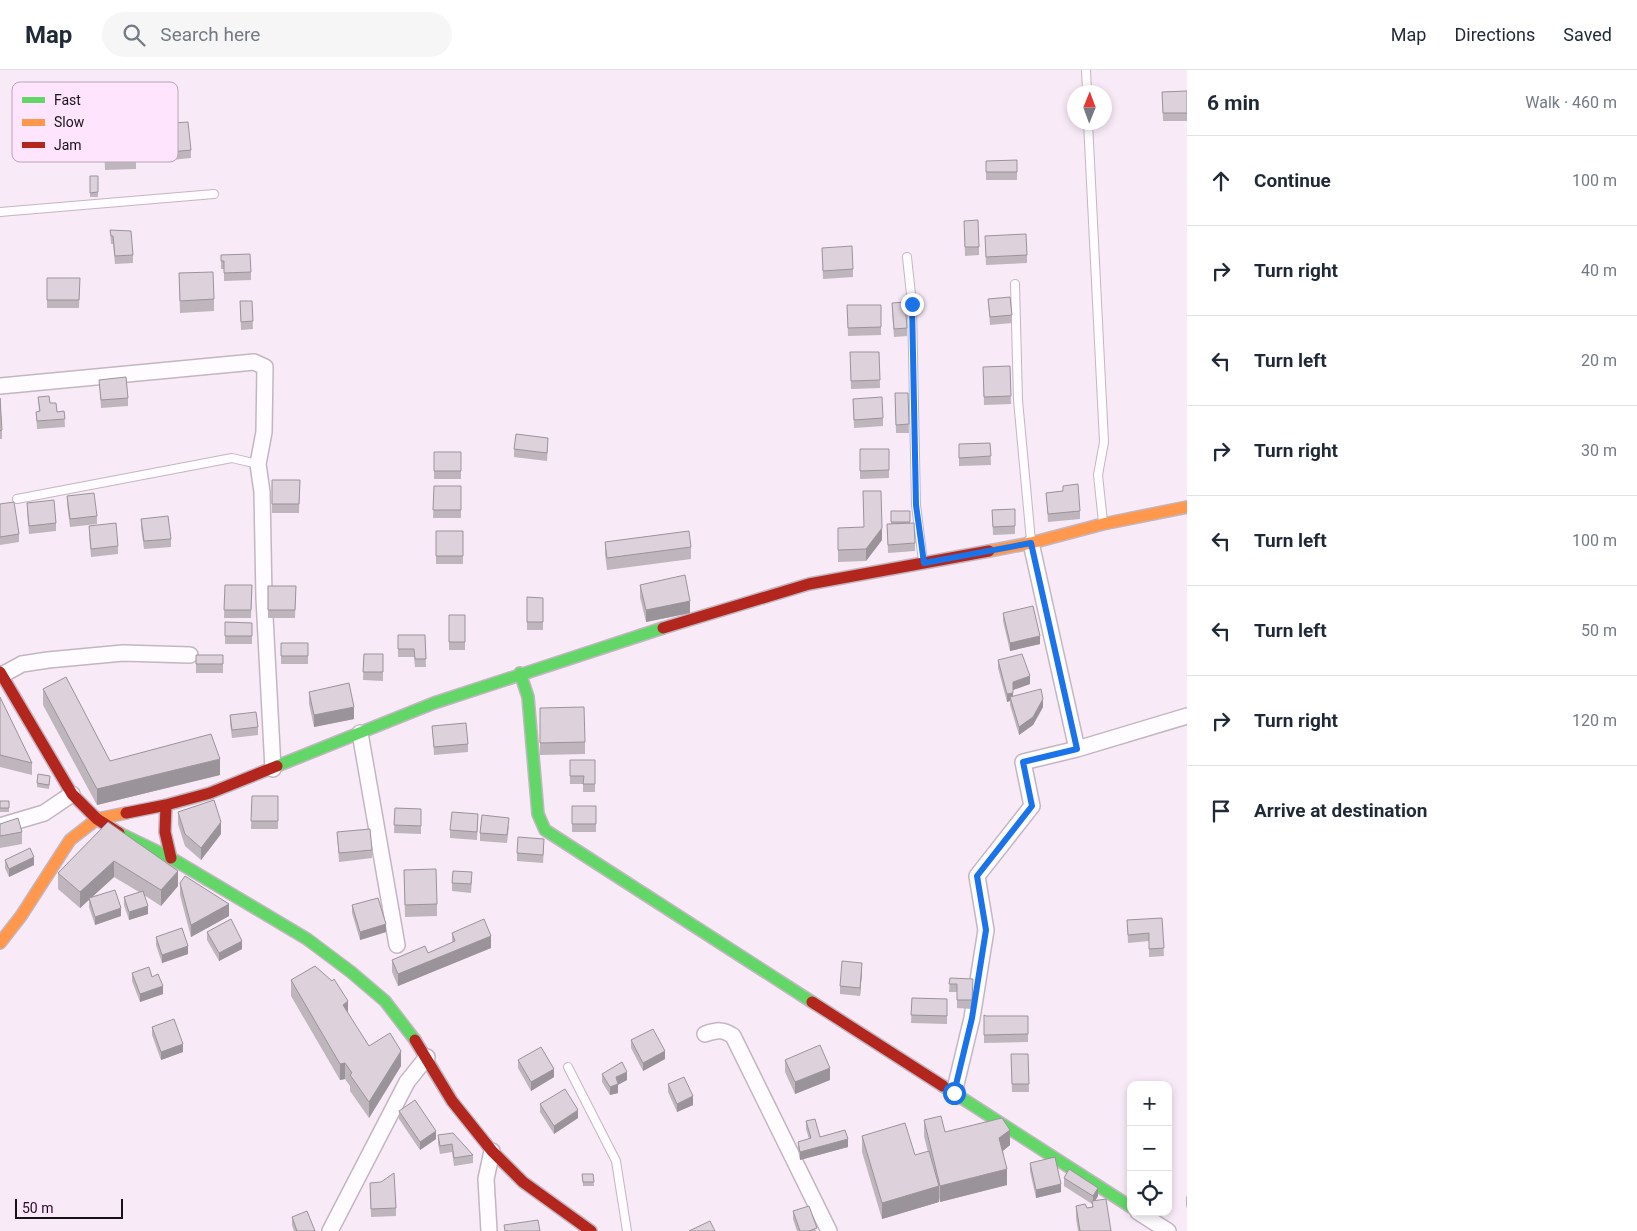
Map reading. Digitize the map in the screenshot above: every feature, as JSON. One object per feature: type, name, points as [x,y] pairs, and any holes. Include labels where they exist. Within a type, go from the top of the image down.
[{"type":"street","points":[[0,386],[254,362],[264,367],[264,432],[258,464],[262,492],[264,598],[273,768]]},
{"type":"street","points":[[0,943],[22,916],[70,840],[97,819],[166,805],[210,793],[434,703],[520,674],[809,584],[1031,543],[1103,524],[1187,507]]},
{"type":"street","points":[[1031,543],[1077,749]]},
{"type":"street","points":[[190,655],[123,654],[48,660],[22,664],[1,673],[72,794],[97,819],[118,832],[171,858],[307,940],[351,972],[385,1001],[427,1057],[452,1101],[492,1151],[523,1182],[591,1231]]},
{"type":"street","points":[[520,674],[528,697],[538,814],[544,830],[1127,1204]]},
{"type":"street","points":[[954,1093],[972,1018],[986,930],[977,876],[1032,806],[1023,762],[1077,749],[1187,716]]},
{"type":"street","points":[[360,733],[397,945]]},
{"type":"street","points":[[0,826],[44,813],[72,794]]},
{"type":"street","points":[[166,805],[164,827],[171,858]]},
{"type":"street","points":[[705,1034],[718,1030],[726,1031],[733,1036],[829,1231]]},
{"type":"street","points":[[330,1231],[407,1082],[427,1057]]},
{"type":"street","points":[[489,1231],[486,1179],[492,1151]]},
{"type":"street","points":[[1144,1216],[1168,1231]]},
{"type":"lane","points":[[1086,70],[1087,85]]},
{"type":"lane","points":[[1088,130],[1104,442],[1098,475],[1103,524]]},
{"type":"lane","points":[[0,212],[214,194]]},
{"type":"lane","points":[[907,257],[912,304],[916,505],[924,563]]},
{"type":"lane","points":[[1015,284],[1018,400],[1031,543]]},
{"type":"lane","points":[[17,499],[232,458],[258,464]]},
{"type":"lane","points":[[568,1067],[616,1161],[627,1231]]},
{"type":"building","points":[[1187,91],[1187,113],[1163,113],[1162,92]]},
{"type":"building","points":[[188,122],[191,150],[178,151],[178,123]]},
{"type":"building","points":[[1017,160],[1017,172],[986,172],[986,161]]},
{"type":"building","points":[[90,176],[98,176],[98,192],[90,193]]},
{"type":"building","points":[[978,220],[979,247],[965,247],[964,221]]},
{"type":"building","points":[[110,230],[131,231],[133,255],[115,256],[113,236],[111,236]]},
{"type":"building","points":[[1026,234],[1027,255],[986,257],[985,236]]},
{"type":"building","points":[[852,246],[853,269],[823,271],[822,248]]},
{"type":"building","points":[[250,254],[251,272],[224,273],[224,261],[221,261],[221,255]]},
{"type":"building","points":[[213,272],[214,299],[180,301],[179,273]]},
{"type":"building","points":[[47,278],[80,278],[79,300],[47,300]]},
{"type":"building","points":[[1010,297],[1012,315],[990,317],[988,299]]},
{"type":"building","points":[[240,301],[252,301],[253,321],[241,322]]},
{"type":"building","points":[[905,302],[907,328],[894,329],[892,303]]},
{"type":"building","points":[[847,305],[881,305],[881,327],[848,328]]},
{"type":"building","points":[[850,352],[879,352],[880,380],[851,381]]},
{"type":"building","points":[[1010,366],[1011,396],[984,397],[983,367]]},
{"type":"building","points":[[126,377],[128,398],[101,400],[99,380]]},
{"type":"building","points":[[895,393],[908,393],[909,424],[896,425]]},
{"type":"building","points":[[49,396],[50,403],[56,403],[57,412],[64,411],[65,419],[37,421],[36,412],[40,411],[38,397]]},
{"type":"building","points":[[882,397],[883,418],[854,420],[853,399]]},
{"type":"building","points":[[0,398],[2,430],[0,431]]},
{"type":"building","points":[[516,434],[548,438],[547,453],[514,449]]},
{"type":"building","points":[[990,443],[991,456],[959,458],[959,444]]},
{"type":"building","points":[[860,449],[889,449],[889,470],[860,471]]},
{"type":"building","points":[[434,452],[461,452],[461,471],[434,471]]},
{"type":"building","points":[[272,480],[300,480],[299,504],[272,504]]},
{"type":"building","points":[[1078,484],[1080,511],[1048,514],[1046,493],[1063,491],[1063,486]]},
{"type":"building","points":[[434,486],[461,486],[461,510],[433,510]]},
{"type":"building","points":[[863,491],[881,491],[882,528],[866,549],[838,550],[838,528],[864,527]]},
{"type":"building","points":[[94,493],[97,516],[70,519],[67,496]]},
{"type":"building","points":[[54,500],[56,523],[29,526],[27,503]]},
{"type":"building","points":[[14,502],[19,534],[0,537],[0,504]]},
{"type":"building","points":[[1015,509],[1015,526],[993,527],[992,510]]},
{"type":"building","points":[[891,511],[910,511],[910,522],[891,522]]},
{"type":"building","points":[[168,516],[171,539],[144,541],[141,519]]},
{"type":"building","points":[[116,523],[118,546],[91,549],[89,526]]},
{"type":"building","points":[[914,523],[915,543],[888,545],[887,524]]},
{"type":"building","points":[[436,531],[463,531],[463,556],[436,556]]},
{"type":"building","points":[[689,531],[691,547],[607,558],[605,542]]},
{"type":"building","points":[[685,575],[690,601],[646,610],[640,585]]},
{"type":"building","points":[[225,585],[252,585],[251,610],[224,610]]},
{"type":"building","points":[[268,586],[296,586],[295,610],[268,610]]},
{"type":"building","points":[[527,597],[543,598],[543,622],[527,622]]},
{"type":"building","points":[[1033,606],[1040,636],[1010,643],[1003,613]]},
{"type":"building","points":[[449,615],[465,615],[465,642],[449,642]]},
{"type":"building","points":[[225,622],[252,623],[252,636],[225,636]]},
{"type":"building","points":[[398,635],[425,635],[426,659],[415,659],[414,649],[398,649]]},
{"type":"building","points":[[281,643],[308,643],[308,656],[281,656]]},
{"type":"building","points":[[364,654],[383,654],[383,672],[363,672]]},
{"type":"building","points":[[1022,654],[1030,676],[1013,682],[1013,693],[1007,694],[998,660]]},
{"type":"building","points":[[196,655],[223,655],[223,664],[196,664]]},
{"type":"building","points":[[66,677],[110,761],[211,734],[220,759],[97,789],[43,689]]},
{"type":"building","points":[[349,683],[354,707],[314,715],[309,692]]},
{"type":"building","points":[[1041,689],[1043,699],[1033,717],[1019,727],[1010,697]]},
{"type":"building","points":[[0,697],[32,763],[0,755]]},
{"type":"building","points":[[584,707],[585,742],[540,743],[540,708]]},
{"type":"building","points":[[256,712],[258,727],[232,730],[230,715]]},
{"type":"building","points":[[466,723],[468,744],[434,747],[432,726]]},
{"type":"building","points":[[570,760],[595,760],[595,784],[583,784],[584,776],[570,776]]},
{"type":"building","points":[[38,774],[50,776],[49,785],[37,783]]},
{"type":"building","points":[[252,796],[278,796],[278,821],[251,821]]},
{"type":"building","points":[[214,800],[221,822],[201,848],[185,834],[178,812]]},
{"type":"building","points":[[0,801],[9,801],[9,808],[0,808]]},
{"type":"building","points":[[572,806],[596,806],[596,824],[572,824]]},
{"type":"building","points":[[395,808],[421,809],[421,826],[394,825]]},
{"type":"building","points":[[452,812],[478,814],[477,832],[450,830]]},
{"type":"building","points":[[482,815],[509,818],[507,835],[480,833]]},
{"type":"building","points":[[18,818],[22,832],[0,836],[0,824]]},
{"type":"building","points":[[108,822],[178,871],[161,890],[114,861],[80,892],[58,873]]},
{"type":"building","points":[[370,829],[372,850],[339,853],[337,832]]},
{"type":"building","points":[[518,837],[544,839],[543,855],[517,853]]},
{"type":"building","points":[[30,848],[34,857],[9,869],[5,860]]},
{"type":"building","points":[[436,869],[437,904],[405,905],[404,870]]},
{"type":"building","points":[[453,871],[472,872],[471,884],[452,883]]},
{"type":"building","points":[[185,876],[229,904],[191,925],[180,883]]},
{"type":"building","points":[[115,890],[121,908],[95,917],[89,898]]},
{"type":"building","points":[[143,891],[148,906],[129,912],[124,897]]},
{"type":"building","points":[[378,898],[386,924],[360,932],[352,905]]},
{"type":"building","points":[[1162,918],[1164,948],[1149,949],[1149,933],[1128,935],[1127,920]]},
{"type":"building","points":[[231,919],[242,941],[219,953],[207,932]]},
{"type":"building","points":[[484,919],[491,936],[398,974],[392,960],[425,946],[428,953],[455,941],[452,933]]},
{"type":"building","points":[[182,928],[188,946],[162,955],[156,937]]},
{"type":"building","points":[[842,961],[862,963],[860,988],[840,986]]},
{"type":"building","points":[[315,966],[332,981],[334,979],[348,1001],[343,1005],[369,1046],[390,1033],[401,1051],[369,1102],[350,1075],[352,1073],[345,1063],[340,1064],[291,980]]},
{"type":"building","points":[[149,967],[152,977],[158,974],[163,986],[140,994],[132,973]]},
{"type":"building","points":[[950,978],[973,979],[972,1000],[957,1000],[957,984],[949,984]]},
{"type":"building","points":[[912,998],[947,999],[947,1016],[911,1015]]},
{"type":"building","points":[[984,1015],[1028,1016],[1028,1034],[984,1035]]},
{"type":"building","points":[[174,1019],[183,1044],[161,1052],[152,1027]]},
{"type":"building","points":[[653,1029],[665,1051],[643,1063],[631,1040]]},
{"type":"building","points":[[820,1045],[830,1068],[795,1082],[785,1060]]},
{"type":"building","points":[[541,1047],[554,1069],[531,1082],[518,1060]]},
{"type":"building","points":[[1011,1054],[1028,1054],[1029,1084],[1012,1084]]},
{"type":"building","points":[[622,1062],[627,1072],[616,1077],[618,1084],[610,1087],[602,1074]]},
{"type":"building","points":[[684,1077],[693,1096],[677,1104],[668,1084]]},
{"type":"building","points":[[565,1089],[578,1110],[554,1126],[540,1104]]},
{"type":"building","points":[[415,1100],[436,1131],[420,1142],[399,1111]]},
{"type":"building","points":[[941,1116],[945,1132],[1002,1118],[1010,1130],[999,1138],[1007,1169],[940,1186],[924,1120]]},
{"type":"building","points":[[815,1119],[820,1137],[845,1130],[848,1139],[800,1152],[798,1142],[811,1138],[806,1121]]},
{"type":"building","points":[[905,1123],[915,1155],[929,1151],[939,1186],[882,1203],[862,1136]]},
{"type":"building","points":[[453,1133],[473,1155],[454,1158],[452,1144],[440,1146],[438,1135]]},
{"type":"building","points":[[1055,1157],[1061,1184],[1036,1190],[1030,1163]]},
{"type":"building","points":[[1069,1169],[1098,1188],[1093,1196],[1064,1178]]},
{"type":"building","points":[[394,1173],[396,1208],[371,1209],[370,1183],[381,1182]]},
{"type":"building","points":[[582,1174],[593,1174],[594,1182],[583,1182]]},
{"type":"building","points":[[1106,1199],[1111,1231],[1080,1231],[1076,1206],[1085,1204],[1087,1208],[1093,1207],[1092,1201]]},
{"type":"building","points":[[809,1206],[817,1228],[809,1231],[800,1231],[793,1211]]},
{"type":"building","points":[[307,1211],[315,1231],[297,1231],[292,1217]]},
{"type":"building","points":[[538,1220],[540,1231],[505,1231],[504,1225]]},
{"type":"building","points":[[710,1221],[715,1231],[689,1231]]},
{"type":"traffic: fast","points":[[277,766],[434,703],[663,628]]},
{"type":"traffic: fast","points":[[520,673],[528,697],[538,814],[545,830],[812,1002]]},
{"type":"traffic: fast","points":[[119,833],[171,858],[307,939],[351,972],[385,1001],[415,1040]]},
{"type":"traffic: fast","points":[[943,1086],[1127,1204]]},
{"type":"traffic: slow","points":[[989,551],[1031,543],[1103,524],[1187,507]]},
{"type":"traffic: slow","points":[[0,943],[21,916],[70,840],[97,819],[126,813]]},
{"type":"traffic: jam","points":[[663,628],[809,584],[989,551]]},
{"type":"traffic: jam","points":[[0,672],[72,794],[97,819],[119,833]]},
{"type":"traffic: jam","points":[[126,813],[210,793],[277,766]]},
{"type":"traffic: jam","points":[[166,805],[165,832],[171,858]]},
{"type":"traffic: jam","points":[[812,1002],[943,1086]]},
{"type":"traffic: jam","points":[[415,1040],[452,1101],[492,1151],[523,1182],[591,1231]]},
{"type":"route","points":[[912,304],[916,505],[924,563],[1031,543],[1077,749],[1023,762],[1032,806],[977,876],[986,919],[986,930],[972,1018],[954,1093]]}]
